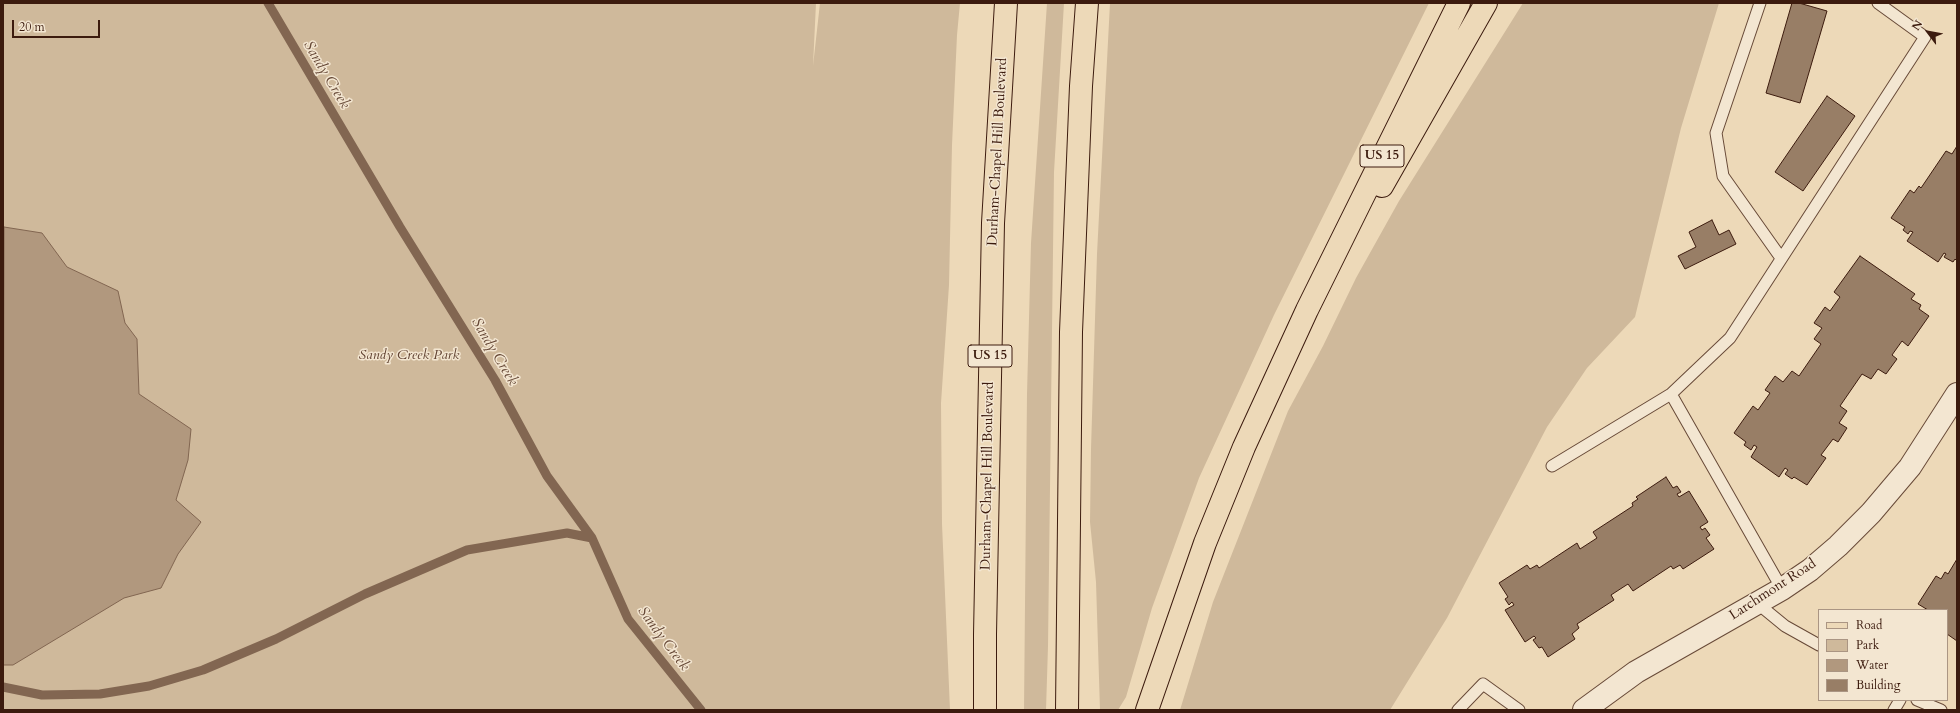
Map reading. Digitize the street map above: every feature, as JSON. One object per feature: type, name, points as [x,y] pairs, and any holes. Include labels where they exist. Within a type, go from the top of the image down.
[{"type":"main road","name":"Durham-Chapel Hill Boulevard","points":[[985,710],[985,626],[993,223],[1006,3]]},
{"type":"main road","points":[[1067,710],[1071,332],[1081,94],[1087,3]]},
{"type":"main road","name":"US 15","points":[[1147,710],[1205,544],[1244,447],[1307,310],[1459,3]]},
{"type":"main road","points":[[1307,310],[1318,299],[1486,3]]},
{"type":"street","name":"Larchmont Road","points":[[1584,710],[1636,672],[1782,589],[1810,570],[1838,546],[1871,513],[1910,467],[1957,394]]},
{"type":"lane","points":[[1760,3],[1716,133],[1723,176],[1781,258]]},
{"type":"lane","points":[[1552,466],[1671,394],[1730,338],[1925,37],[1878,3]]},
{"type":"lane","points":[[1671,394],[1782,589]]},
{"type":"lane","points":[[1757,603],[1785,626],[1818,645]]},
{"type":"lane","points":[[1458,710],[1483,684],[1519,710]]},
{"type":"lane","points":[[1894,710],[1899,701]]},
{"type":"lane","points":[[1919,701],[1941,710]]},
{"type":"green space","name":"Sandy Creek Park","points":[[3,3],[816,3],[813,66],[820,3],[960,3],[952,145],[949,285],[941,403],[942,524],[950,710],[3,710]]},
{"type":"green space","points":[[1047,3],[1064,3],[1054,172],[1046,710],[1024,710],[1027,394],[1031,243]]},
{"type":"green space","points":[[1110,3],[1429,3],[1274,315],[1199,478],[1152,608],[1126,697],[1118,710],[1100,710],[1096,582],[1090,522],[1091,449],[1097,254]]},
{"type":"green space","points":[[1523,3],[1719,3],[1681,128],[1635,317],[1587,368],[1547,427],[1447,618],[1390,710],[1180,710],[1213,602],[1288,411],[1323,346],[1356,278],[1399,201]]},
{"type":"water","points":[[4,227],[42,233],[67,267],[118,291],[125,323],[137,339],[139,394],[191,429],[188,460],[176,500],[201,522],[178,554],[161,588],[124,598],[13,665],[3,665]]},
{"type":"building","points":[[1792,3],[1799,3],[1827,11],[1800,103],[1766,93]]},
{"type":"building","points":[[1827,96],[1855,116],[1803,191],[1775,172]]},
{"type":"building","points":[[1957,146],[1957,261],[1955,259],[1953,262],[1944,257],[1946,254],[1944,253],[1938,262],[1907,241],[1913,232],[1910,231],[1908,234],[1903,230],[1905,227],[1891,218],[1910,190],[1914,193],[1919,186],[1921,188],[1946,151],[1952,154]]},
{"type":"building","points":[[1712,220],[1719,235],[1729,230],[1736,244],[1685,269],[1678,256],[1696,247],[1689,232]]},
{"type":"building","points":[[1860,256],[1915,294],[1911,299],[1921,305],[1919,309],[1929,316],[1908,346],[1902,341],[1892,355],[1897,359],[1886,374],[1878,369],[1871,379],[1862,374],[1840,406],[1847,411],[1839,423],[1847,428],[1838,442],[1833,439],[1821,455],[1826,458],[1807,485],[1794,477],[1792,479],[1785,474],[1788,470],[1785,468],[1779,477],[1751,457],[1757,447],[1754,445],[1751,450],[1744,445],[1746,442],[1734,433],[1753,406],[1758,410],[1770,393],[1765,390],[1775,376],[1783,382],[1792,371],[1799,376],[1821,344],[1814,339],[1822,328],[1814,323],[1825,307],[1830,311],[1840,297],[1834,292]]},
{"type":"building","points":[[1666,477],[1673,488],[1677,486],[1681,492],[1677,494],[1679,497],[1689,491],[1708,522],[1700,527],[1702,530],[1705,528],[1710,535],[1706,538],[1714,549],[1683,569],[1680,565],[1673,569],[1671,566],[1633,591],[1628,584],[1611,595],[1614,600],[1577,624],[1579,628],[1572,634],[1575,639],[1548,657],[1542,647],[1539,648],[1533,640],[1536,638],[1534,636],[1525,642],[1505,610],[1514,605],[1512,602],[1509,605],[1505,599],[1508,597],[1499,583],[1527,565],[1530,569],[1537,565],[1539,568],[1577,543],[1580,549],[1597,538],[1593,532],[1633,506],[1632,503],[1638,499],[1636,497]]},
{"type":"building","points":[[1957,559],[1957,641],[1948,635],[1948,609],[1926,609],[1918,604],[1936,576],[1941,579],[1945,572],[1948,574]]},
{"type":"waterway","name":"Sandy Creek","points":[[268,3],[400,227],[495,380],[547,476],[592,538],[628,619],[701,710]]},
{"type":"waterway","points":[[3,687],[42,695],[100,694],[149,686],[203,670],[276,639],[365,594],[467,550],[567,533],[592,538]]}]
